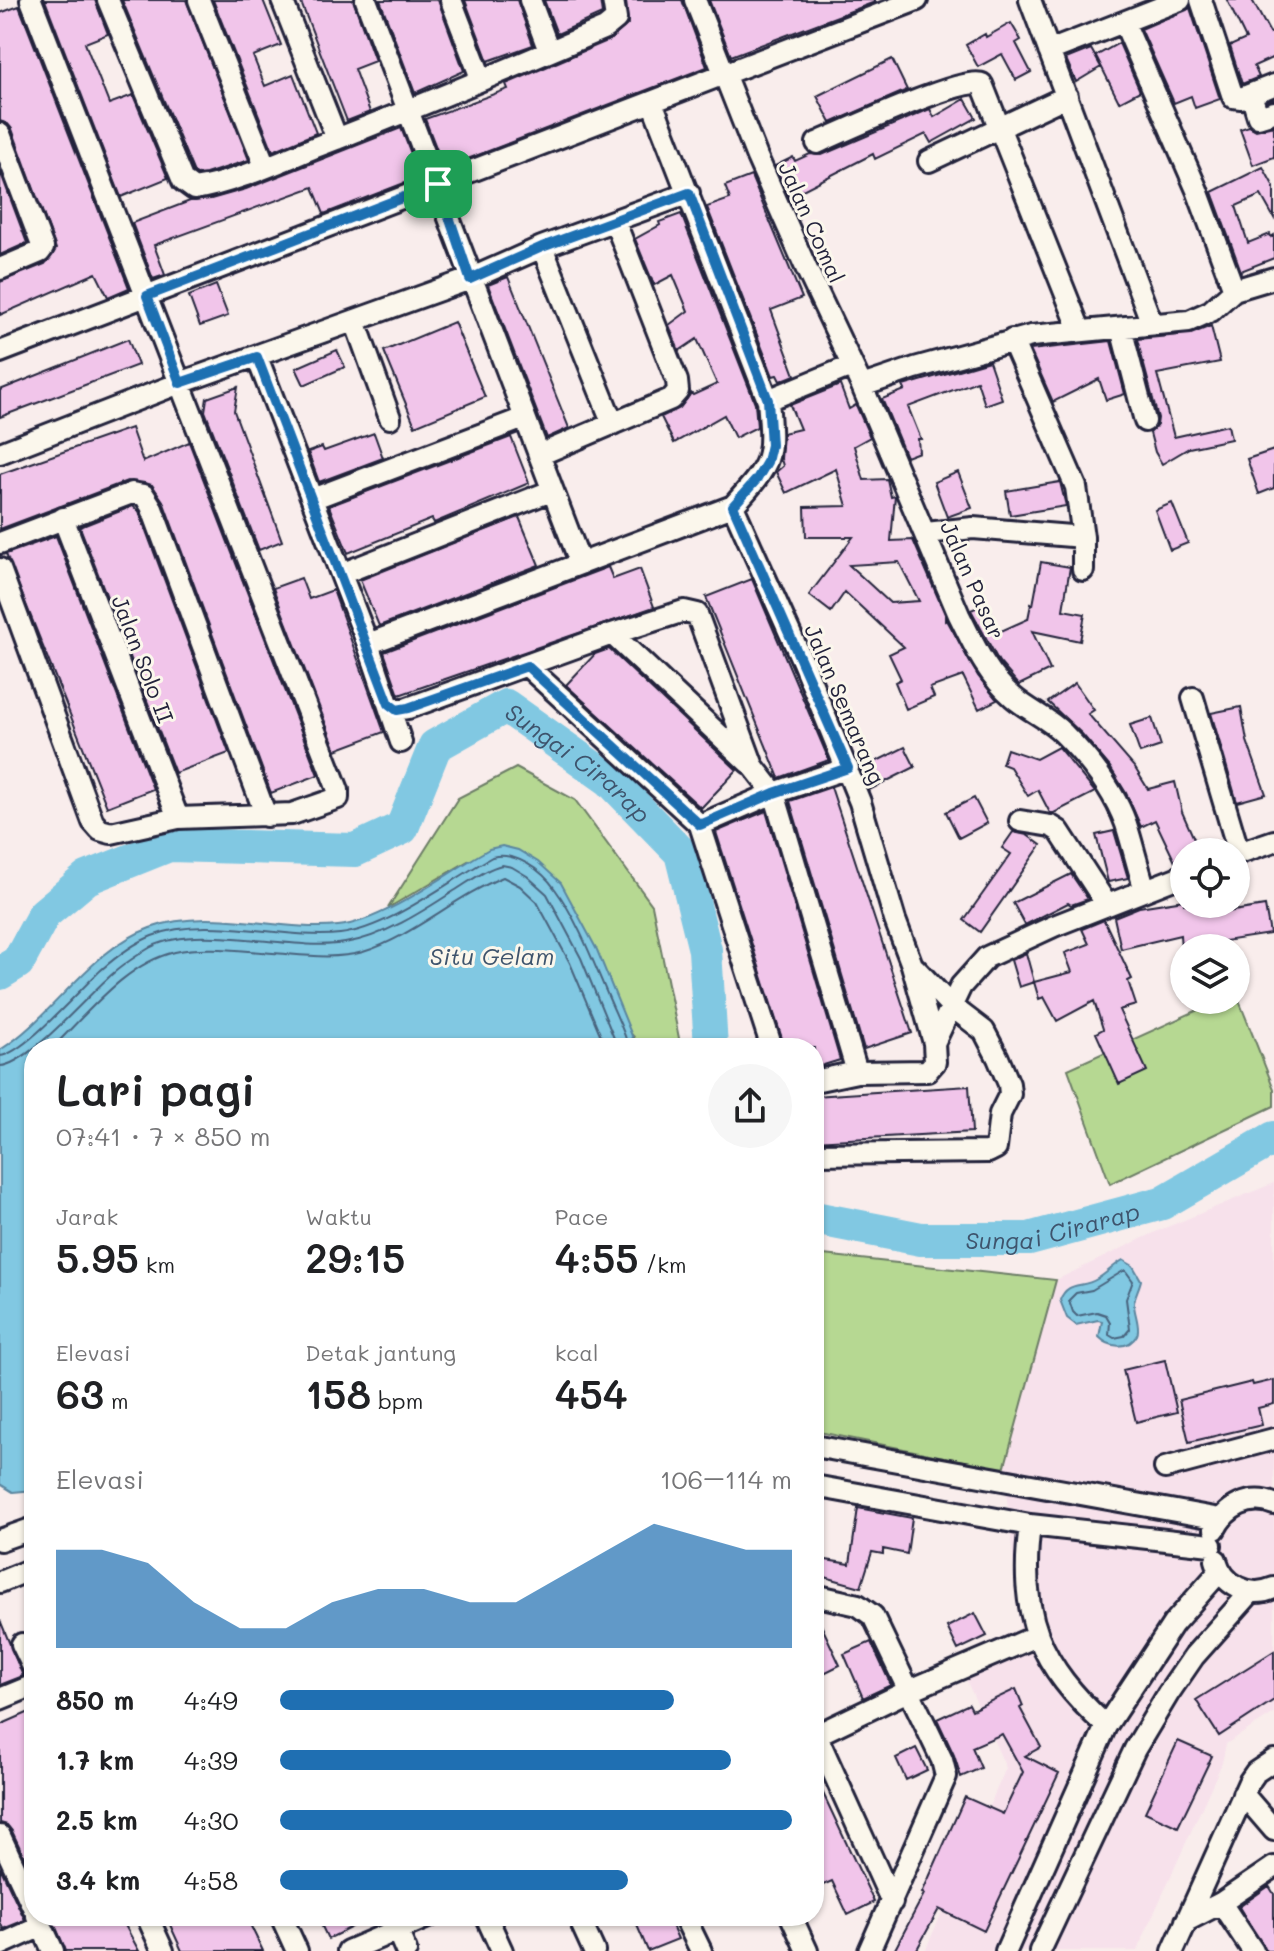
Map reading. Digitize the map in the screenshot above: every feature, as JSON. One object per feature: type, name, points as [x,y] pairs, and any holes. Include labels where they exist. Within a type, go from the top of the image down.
[{"type":"street","points":[[0,569],[93,822],[100,830],[111,833],[178,818],[266,816],[310,810],[336,801],[339,793],[31,0]]},
{"type":"street","points":[[108,0],[186,185],[199,189],[410,111],[611,24],[616,19],[613,0]]},
{"type":"street","points":[[199,0],[265,166]]},
{"type":"street","points":[[282,0],[337,139]]},
{"type":"street","points":[[366,0],[580,562]]},
{"type":"street","points":[[451,0],[481,78]]},
{"type":"street","points":[[530,0],[549,51]]},
{"type":"street","name":"Jalan Comal","points":[[695,0],[757,157],[862,386]]},
{"type":"street","points":[[0,352],[917,0]]},
{"type":"street","points":[[1030,0],[1152,324]]},
{"type":"street","points":[[1049,51],[1180,0]]},
{"type":"street","points":[[1201,0],[1233,97],[1237,99],[1274,85]]},
{"type":"street","points":[[1124,22],[1191,175],[1234,290]]},
{"type":"street","points":[[817,143],[943,90],[974,81],[984,87],[998,129],[1080,330]]},
{"type":"street","points":[[1251,94],[1258,117],[1274,112]]},
{"type":"street","points":[[929,161],[1067,96]]},
{"type":"street","points":[[368,644],[733,506],[757,479],[767,462],[771,445],[768,400],[652,102]]},
{"type":"street","points":[[0,134],[43,248],[0,269]]},
{"type":"street","points":[[0,453],[180,383],[470,279],[542,247],[689,193]]},
{"type":"street","points":[[539,455],[671,399],[678,391],[672,367],[615,222]]},
{"type":"street","points":[[542,247],[613,424]]},
{"type":"street","points":[[862,386],[1012,340],[1080,330],[1181,323],[1199,318],[1234,290],[1274,278]]},
{"type":"street","points":[[355,321],[390,418]]},
{"type":"street","points":[[1121,328],[1145,421]]},
{"type":"street","points":[[1012,340],[1076,487],[1083,537],[1083,570]]},
{"type":"street","points":[[257,357],[368,644],[401,742]]},
{"type":"street","points":[[768,400],[851,366]]},
{"type":"street","name":"Jalan Pasar","points":[[862,386],[959,615],[987,669],[1015,699],[1048,718],[1090,764],[1117,803],[1126,823],[1145,890]]},
{"type":"street","points":[[312,499],[524,418]]},
{"type":"street","points":[[341,574],[551,491]]},
{"type":"street","points":[[0,543],[132,493],[140,493],[148,500],[266,816]]},
{"type":"street","name":"Jalan Semarang","points":[[733,506],[848,768],[912,965],[950,1005],[984,1031],[1009,1084],[1010,1094],[1000,1114],[996,1148],[988,1152],[824,1154]]},
{"type":"street","name":"Jalan Solo II","points":[[63,518],[178,818]]},
{"type":"street","points":[[926,533],[973,528],[1083,537]]},
{"type":"street","points":[[389,704],[397,710],[408,708],[684,611],[697,614],[753,766]]},
{"type":"street","points":[[612,634],[753,766],[774,793],[857,1072]]},
{"type":"street","points":[[527,666],[700,825],[769,1038]]},
{"type":"street","points":[[1193,698],[1233,838]]},
{"type":"street","points":[[700,825],[774,793],[848,768]]},
{"type":"street","points":[[1020,821],[1051,826],[1059,831],[1107,905]]},
{"type":"street","points":[[1250,850],[1274,841]]},
{"type":"street","points":[[934,1043],[950,1005],[969,975],[987,957],[1170,880]]},
{"type":"street","points":[[824,1079],[857,1072],[927,1071],[935,1062],[934,1043],[912,965]]},
{"type":"street","points":[[1165,1468],[1274,1439]]},
{"type":"street","points":[[824,1448],[1220,1519]]},
{"type":"street","points":[[824,1488],[1030,1525],[1211,1545]]},
{"type":"street","points":[[1272,1502],[1250,1500],[1233,1507],[1213,1531],[1211,1545],[1219,1572],[1228,1581],[1251,1592],[1274,1588]]},
{"type":"street","points":[[1030,1525],[1025,1561],[1026,1584],[1029,1610],[1037,1636],[1049,1661],[1067,1685],[1106,1726]]},
{"type":"street","points":[[0,1540],[24,1532]]},
{"type":"street","points":[[0,1582],[24,1572]]},
{"type":"street","points":[[1007,1951],[1106,1726],[1173,1624],[1219,1572]]},
{"type":"street","points":[[1040,1951],[1143,1735],[1194,1656],[1251,1592]]},
{"type":"street","points":[[824,1597],[858,1605],[869,1611],[942,1760],[946,1776],[869,1951]]},
{"type":"street","points":[[824,1730],[1037,1636]]},
{"type":"street","points":[[22,1644],[24,1648]]},
{"type":"street","points":[[0,1699],[24,1689]]},
{"type":"street","points":[[824,1754],[892,1902]]},
{"type":"street","points":[[1173,1951],[1252,1776],[1274,1760]]},
{"type":"street","points":[[1243,1794],[1274,1830]]},
{"type":"street","points":[[0,1836],[24,1887]]},
{"type":"street","points":[[1186,1921],[1221,1903],[1274,1867]]},
{"type":"street","points":[[1221,1903],[1253,1951]]},
{"type":"street","points":[[0,1945],[26,1926]]},
{"type":"street","points":[[42,1926],[53,1951]]},
{"type":"street","points":[[152,1926],[163,1951]]},
{"type":"street","points":[[286,1926],[297,1951]]},
{"type":"street","points":[[348,1951],[389,1926]]},
{"type":"street","points":[[395,1926],[406,1951]]},
{"type":"street","points":[[491,1926],[502,1951]]},
{"type":"street","points":[[583,1926],[594,1951]]},
{"type":"street","points":[[689,1926],[701,1951]]},
{"type":"street","points":[[796,1926],[807,1951]]},
{"type":"shaded area","points":[[1274,1183],[1274,1713],[1226,1744],[1222,1763],[1137,1951],[925,1951],[1006,1768],[956,1657],[1020,1629],[1004,1469],[1056,1280],[1160,1230]]},
{"type":"green space","points":[[516,768],[575,800],[652,905],[679,1038],[634,1038],[468,861],[388,908],[458,798]]},
{"type":"green space","points":[[1189,1014],[1244,1014],[1274,1089],[1274,1106],[1110,1184],[1068,1069]]},
{"type":"green space","points":[[824,1255],[1056,1280],[1004,1469],[824,1433]]},
{"type":"water","name":"Situ Gelam","points":[[502,846],[518,850],[538,862],[561,883],[597,950],[633,1038],[24,1038],[24,1491],[13,1492],[0,1484],[0,1050],[38,1020],[108,952],[150,928],[196,919],[315,927],[356,922],[395,906],[489,849]]},
{"type":"water","points":[[1123,1260],[1133,1266],[1141,1280],[1134,1304],[1137,1335],[1129,1343],[1118,1346],[1099,1337],[1102,1321],[1076,1325],[1067,1318],[1060,1300],[1071,1287],[1097,1279]]},
{"type":"building","points":[[45,0],[95,0],[108,34],[85,43],[109,104],[133,95],[168,178],[121,197]]},
{"type":"building","points":[[122,0],[186,0],[249,160],[206,174],[194,173]]},
{"type":"building","points":[[213,0],[263,0],[281,45],[253,56],[265,86],[293,74],[316,133],[273,151]]},
{"type":"building","points":[[300,0],[353,0],[375,61],[354,69],[370,112],[347,121]]},
{"type":"building","points":[[380,0],[438,0],[464,71],[415,93]]},
{"type":"building","points":[[465,0],[517,0],[533,45],[488,61]]},
{"type":"building","points":[[544,0],[600,0],[602,14],[557,34]]},
{"type":"building","points":[[626,0],[682,0],[707,67],[444,168],[425,119],[508,89],[506,84],[610,40],[628,24]]},
{"type":"building","points":[[709,0],[875,0],[875,2],[731,56]]},
{"type":"building","points":[[1227,0],[1252,0],[1270,33],[1274,32],[1274,57],[1254,66],[1259,77],[1242,84],[1230,46],[1246,39]]},
{"type":"building","points":[[19,6],[129,288],[108,297],[96,273],[0,315],[0,282],[45,264],[56,249],[12,129],[0,121],[0,13]]},
{"type":"building","points":[[1190,8],[1220,99],[1195,108],[1191,96],[1174,103],[1141,29]]},
{"type":"building","points":[[1011,23],[1021,40],[1016,43],[1031,72],[1016,80],[1002,54],[978,67],[966,45]]},
{"type":"building","points":[[1119,43],[1140,91],[1119,102],[1096,56]]},
{"type":"building","points":[[1091,49],[1101,67],[1076,82],[1066,59]]},
{"type":"building","points":[[892,59],[907,90],[831,123],[817,96]]},
{"type":"building","points":[[965,99],[976,118],[931,143],[926,134],[875,159],[873,154],[789,197],[775,166],[793,157],[795,161],[810,154],[822,155],[930,109],[934,117]]},
{"type":"building","points":[[1249,126],[1256,130],[1274,126],[1274,157],[1253,165],[1240,129]]},
{"type":"building","points":[[401,128],[420,177],[324,214],[313,187],[154,245],[165,275],[153,279],[132,223],[190,201],[211,199],[246,189]]},
{"type":"building","points":[[1263,167],[1274,187],[1274,218],[1261,195],[1236,206],[1248,243],[1274,235],[1274,258],[1241,271],[1212,192]]},
{"type":"building","points":[[0,171],[27,243],[0,255]]},
{"type":"building","points":[[751,176],[802,298],[771,310],[795,375],[780,381],[777,375],[773,376],[707,207],[730,199],[725,186]]},
{"type":"building","points":[[681,214],[755,403],[757,427],[735,438],[724,415],[674,443],[661,417],[680,408],[691,393],[693,395],[717,384],[697,339],[679,351],[669,325],[688,311],[673,275],[654,285],[635,239],[660,225],[659,222]]},
{"type":"building","points":[[508,277],[569,428],[547,438],[488,285]]},
{"type":"building","points":[[216,285],[228,316],[200,326],[189,296]]},
{"type":"building","points":[[454,322],[485,397],[415,426],[384,351]]},
{"type":"building","points":[[1211,326],[1220,362],[1157,374],[1174,437],[1228,425],[1231,439],[1189,448],[1162,464],[1150,433],[1157,425],[1158,418],[1137,339],[1191,334]]},
{"type":"building","points":[[128,339],[138,365],[0,417],[0,390]]},
{"type":"building","points":[[1111,341],[1125,394],[1106,400],[1099,379],[1053,402],[1030,350]]},
{"type":"building","points":[[337,350],[345,367],[304,385],[296,368]]},
{"type":"building","points":[[989,361],[1002,399],[985,405],[977,381],[908,407],[921,439],[918,439],[919,452],[906,457],[882,399],[905,390],[903,386]]},
{"type":"building","points":[[840,385],[849,409],[856,405],[870,437],[854,446],[864,480],[887,479],[891,497],[895,496],[891,541],[913,540],[945,614],[945,621],[978,676],[997,700],[979,709],[963,676],[930,688],[934,697],[906,709],[895,682],[901,679],[889,654],[904,647],[845,592],[831,612],[809,595],[853,537],[806,537],[805,507],[847,506],[836,469],[786,493],[776,472],[783,466],[783,433],[800,429],[790,405]],"holes":[[[899,562],[919,601],[890,603],[849,565]]]},
{"type":"building","points":[[238,387],[234,411],[282,541],[259,550],[205,411],[207,398]]},
{"type":"building","points":[[131,428],[143,462],[189,442],[318,775],[271,793],[163,501],[152,485],[127,481],[0,529],[0,474]]},
{"type":"building","points":[[374,433],[383,458],[319,482],[308,452],[322,447],[324,451]]},
{"type":"building","points":[[511,437],[529,483],[434,523],[432,519],[348,553],[329,506]]},
{"type":"building","points":[[1274,450],[1274,488],[1259,494],[1247,459]]},
{"type":"building","points":[[958,472],[972,508],[947,517],[934,482]]},
{"type":"building","points":[[1060,482],[1066,506],[1010,515],[1006,491]]},
{"type":"building","points":[[1172,503],[1188,543],[1170,550],[1155,510]]},
{"type":"building","points":[[133,506],[139,512],[229,753],[175,773],[80,527]]},
{"type":"building","points":[[519,517],[539,565],[379,626],[360,580]]},
{"type":"building","points":[[56,536],[153,789],[107,807],[6,554]]},
{"type":"building","points":[[1041,562],[1070,567],[1063,610],[1085,614],[1080,641],[1032,631],[1050,670],[1019,685],[999,662],[971,610],[987,603],[999,632],[1028,619]]},
{"type":"building","points":[[608,567],[613,579],[640,569],[654,607],[399,695],[384,652]]},
{"type":"building","points":[[301,578],[309,599],[333,590],[384,732],[336,750],[273,588]]},
{"type":"building","points":[[752,579],[829,760],[779,778],[706,597]]},
{"type":"building","points":[[609,649],[737,770],[701,808],[566,685],[595,654]]},
{"type":"building","points":[[1075,683],[1094,710],[1088,714],[1135,768],[1148,789],[1175,782],[1182,812],[1194,838],[1170,838],[1170,851],[1155,820],[1141,827],[1110,767],[1082,734],[1048,702]]},
{"type":"building","points":[[1241,707],[1247,741],[1266,794],[1237,802],[1211,713]]},
{"type":"building","points":[[1152,718],[1161,746],[1140,753],[1130,725]]},
{"type":"building","points":[[905,747],[915,767],[869,790],[861,769]]},
{"type":"building","points":[[1058,747],[1095,792],[1050,813],[1038,790],[1028,796],[1010,767],[1002,764],[1007,749],[1036,759]]},
{"type":"building","points":[[831,787],[912,1033],[864,1049],[790,801]]},
{"type":"building","points":[[974,798],[987,823],[959,838],[946,812]]},
{"type":"building","points":[[766,811],[840,1060],[824,1065],[824,1038],[782,1038],[716,832]]},
{"type":"building","points":[[1114,831],[1128,878],[1108,882],[1096,835]]},
{"type":"building","points":[[1013,832],[1027,835],[1041,845],[980,932],[964,920],[1011,854],[1002,848]]},
{"type":"building","points":[[1071,874],[1088,899],[1071,905],[1068,903],[1025,925],[1013,903]]},
{"type":"building","points":[[1170,902],[1170,918],[1250,918],[1250,908],[1265,906],[1270,934],[1250,937],[1250,934],[1170,934],[1170,937],[1121,949],[1114,917],[1139,907]]},
{"type":"building","points":[[1104,920],[1132,979],[1128,981],[1136,1005],[1119,1010],[1147,1071],[1119,1084],[1096,1033],[1103,1029],[1094,1001],[1057,1021],[1044,997],[1039,999],[1034,982],[1072,972],[1065,953],[1089,944],[1082,929]]},
{"type":"building","points":[[1026,953],[1034,982],[1019,987],[1011,960]]},
{"type":"building","points":[[969,1086],[972,1132],[824,1140],[824,1095]]},
{"type":"building","points":[[1165,1360],[1177,1412],[1136,1422],[1123,1370]]},
{"type":"building","points":[[1274,1380],[1274,1404],[1258,1408],[1262,1425],[1189,1442],[1179,1400],[1252,1382],[1253,1385]]},
{"type":"building","points":[[858,1508],[912,1518],[907,1554],[883,1549],[883,1554],[872,1552],[861,1587],[824,1577],[824,1560],[850,1564]]},
{"type":"building","points":[[975,1613],[987,1636],[958,1650],[947,1627]]},
{"type":"building","points":[[0,1620],[23,1676],[0,1685]]},
{"type":"building","points":[[824,1631],[840,1665],[824,1673]]},
{"type":"building","points":[[871,1642],[891,1685],[863,1698],[844,1654]]},
{"type":"building","points":[[1274,1651],[1274,1700],[1219,1736],[1196,1700]]},
{"type":"building","points":[[1016,1689],[1023,1706],[1020,1708],[1041,1747],[1025,1756],[1059,1773],[984,1931],[939,1909],[916,1951],[894,1951],[924,1894],[965,1797],[1003,1814],[1023,1772],[1002,1734],[972,1747],[981,1768],[961,1777],[937,1719],[969,1704],[972,1710]]},
{"type":"building","points":[[24,1714],[24,1857],[12,1831],[0,1823],[0,1725]]},
{"type":"building","points":[[1178,1741],[1212,1756],[1178,1827],[1145,1812]]},
{"type":"building","points":[[916,1748],[927,1770],[906,1780],[896,1758]]},
{"type":"building","points":[[824,1795],[874,1902],[848,1915],[832,1881],[824,1885]]},
{"type":"building","points":[[0,1867],[24,1920],[3,1929],[0,1922]]},
{"type":"building","points":[[1269,1886],[1274,1894],[1274,1951],[1266,1951],[1239,1907]]},
{"type":"building","points":[[55,1926],[125,1926],[139,1951],[66,1951]]},
{"type":"building","points":[[171,1926],[251,1926],[263,1951],[182,1951]]},
{"type":"building","points":[[322,1926],[352,1926],[352,1927],[328,1939]]},
{"type":"building","points":[[637,1926],[672,1926],[678,1939],[648,1951]]},
{"type":"waterway","name":"Sungai Cirarap","points":[[0,973],[18,962],[44,914],[87,878],[169,845],[355,850],[402,828],[435,746],[506,706],[610,780],[681,853],[705,950],[710,1038]]},
{"type":"waterway","name":"Sungai Cirarap","points":[[824,1220],[921,1239],[1029,1239],[1162,1203],[1274,1138]]},
{"type":"route","points":[[438,184],[470,279],[542,247],[689,193],[768,400],[771,445],[767,462],[757,479],[733,506],[848,768],[774,793],[700,825],[527,666],[408,708],[397,710],[389,704],[257,357],[180,383],[147,296],[438,184]]}]
